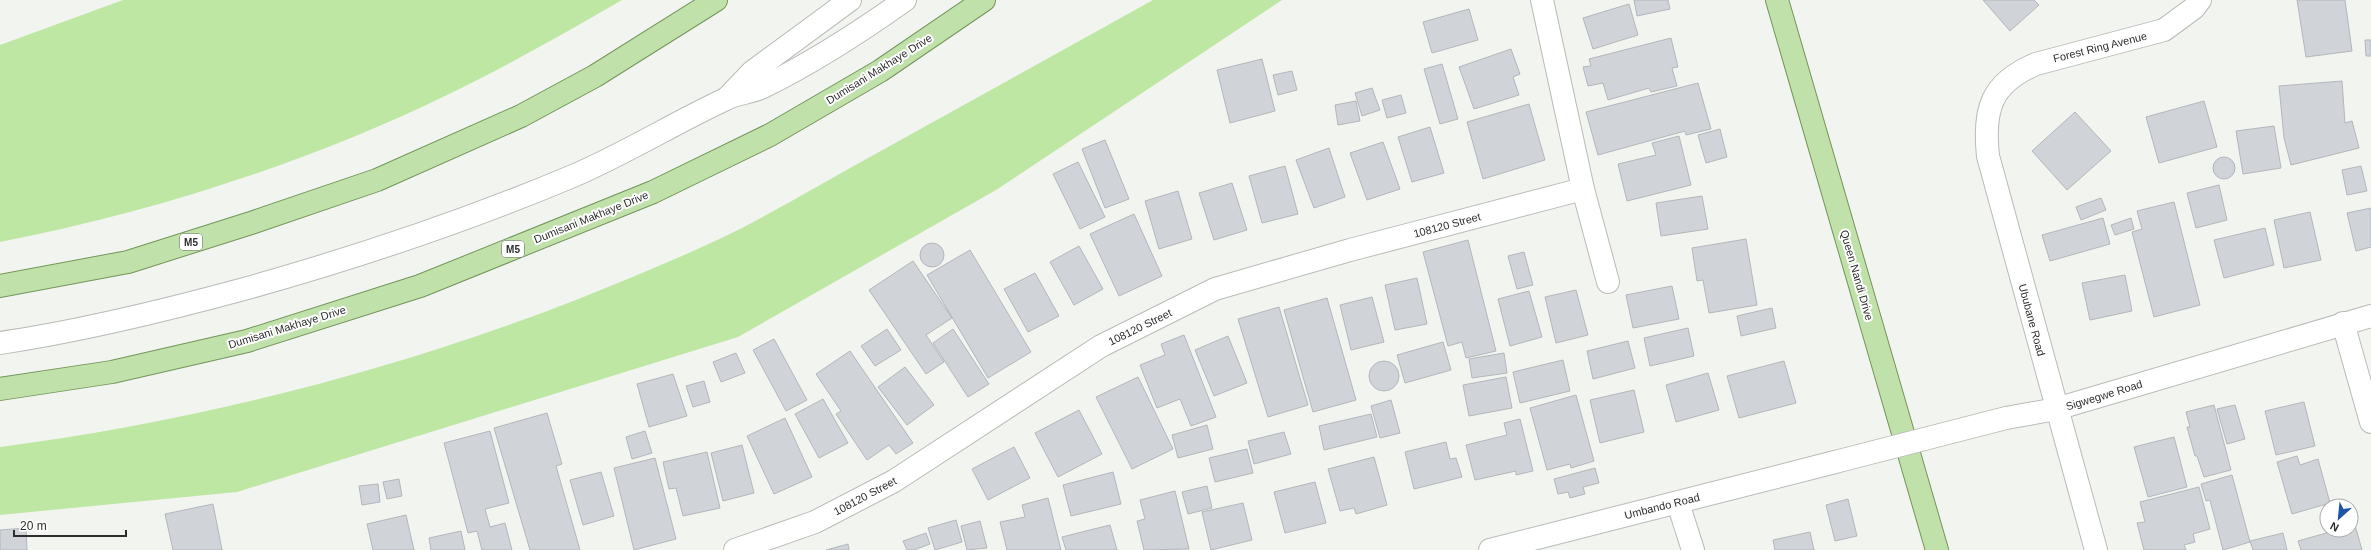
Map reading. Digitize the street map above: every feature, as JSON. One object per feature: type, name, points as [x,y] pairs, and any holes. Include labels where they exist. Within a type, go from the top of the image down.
[{"type":"main road","name":"M5","points":[[0,286],[128,262],[251,224],[377,180],[521,116],[595,76],[716,0]]},
{"type":"main road","name":"Dumisani Makhaye Drive","points":[[0,389],[112,372],[247,341],[420,286],[653,192],[770,135],[880,71],[984,0]]},
{"type":"main road","name":"Queen Nandi Drive","points":[[1777,0],[1937,550]]},
{"type":"street","points":[[728,97],[752,72],[850,0]]},
{"type":"street","points":[[0,344],[50,336],[189,304],[318,269],[434,230],[573,176],[636,146],[728,97],[761,88],[825,52],[905,0]]},
{"type":"street","points":[[1542,0],[1583,189],[1608,282]]},
{"type":"street","name":"Forest Ring Avenue","points":[[1998,89],[2022,70],[2036,64],[2164,30],[2194,8],[2200,0]]},
{"type":"street","name":"Ububane Road","points":[[1998,89],[1990,103],[1987,116],[1986,134],[1988,156],[2056,409],[2096,550]]},
{"type":"street","name":"108120 Street","points":[[735,550],[815,522],[894,481],[1101,346],[1215,289],[1350,250],[1583,189]]},
{"type":"street","name":"Sigwegwe Road","points":[[1835,462],[2006,418],[2056,409],[2343,323],[2371,316]]},
{"type":"street","points":[[2343,323],[2371,422]]},
{"type":"street","name":"Umbando Road","points":[[1490,550],[1835,462]]},
{"type":"street","points":[[1678,502],[1692,550]]},
{"type":"green space","points":[[123,0],[622,0],[492,73],[395,119],[340,142],[228,183],[171,200],[57,230],[0,242],[0,45]]},
{"type":"green space","points":[[1153,0],[1282,0],[996,190],[738,337],[237,492],[0,515],[0,447],[148,423],[222,408],[295,390],[439,348],[511,324],[581,298],[682,256],[742,228]]},
{"type":"building","points":[[1634,0],[1668,0],[1670,9],[1637,16]]},
{"type":"building","points":[[1983,0],[2034,0],[2039,5],[2010,31]]},
{"type":"building","points":[[2297,0],[2345,0],[2352,51],[2306,57]]},
{"type":"building","points":[[1629,4],[1638,35],[1593,49],[1583,18]]},
{"type":"building","points":[[1469,9],[1478,40],[1432,53],[1423,22]]},
{"type":"building","points":[[1671,38],[1678,67],[1672,68],[1677,86],[1651,92],[1649,88],[1608,100],[1603,83],[1588,86],[1583,67],[1591,66],[1589,59]]},
{"type":"building","points":[[2365,40],[2371,40],[2371,56],[2366,56]]},
{"type":"building","points":[[1511,49],[1520,74],[1513,77],[1519,95],[1474,109],[1459,67]]},
{"type":"building","points":[[1262,59],[1275,111],[1230,123],[1217,70]]},
{"type":"building","points":[[1442,64],[1458,119],[1440,124],[1424,69]]},
{"type":"building","points":[[1292,71],[1297,90],[1278,95],[1273,75]]},
{"type":"building","points":[[2342,81],[2345,123],[2352,121],[2359,148],[2291,165],[2284,138],[2279,86]]},
{"type":"building","points":[[1698,83],[1711,129],[1686,135],[1685,131],[1598,155],[1586,112]]},
{"type":"building","points":[[1372,88],[1380,110],[1362,116],[1355,93]]},
{"type":"building","points":[[1401,95],[1406,113],[1387,118],[1382,100]]},
{"type":"building","points":[[1356,101],[1360,121],[1338,125],[1335,105]]},
{"type":"building","points":[[2204,101],[2217,147],[2159,163],[2146,117]]},
{"type":"building","points":[[1529,104],[1545,160],[1483,179],[1467,122]]},
{"type":"building","points":[[2075,112],[2111,151],[2067,190],[2032,151]]},
{"type":"building","points":[[2274,126],[2281,168],[2243,174],[2236,131]]},
{"type":"building","points":[[1430,127],[1444,173],[1412,182],[1398,137]]},
{"type":"building","points":[[1720,129],[1727,157],[1706,163],[1698,135]]},
{"type":"building","points":[[1679,136],[1691,185],[1627,201],[1618,164],[1656,155],[1652,143]]},
{"type":"building","points":[[1105,140],[1129,199],[1105,208],[1082,149]]},
{"type":"building","points":[[1383,142],[1400,189],[1367,200],[1350,153]]},
{"type":"building","points":[[1329,148],[1345,197],[1314,208],[1296,160]]},
{"type":"building","points":[[2224,157],[2232,160],[2235,168],[2232,176],[2224,179],[2216,176],[2213,168],[2216,160]]},
{"type":"building","points":[[1078,162],[1105,217],[1080,229],[1053,174]]},
{"type":"building","points":[[1285,166],[1298,214],[1262,223],[1249,176]]},
{"type":"building","points":[[2361,166],[2367,191],[2347,195],[2342,170]]},
{"type":"building","points":[[1232,183],[1247,230],[1214,240],[1199,193]]},
{"type":"building","points":[[2219,185],[2227,220],[2196,228],[2187,193]]},
{"type":"building","points":[[1178,191],[1192,239],[1159,249],[1145,201]]},
{"type":"building","points":[[1702,196],[1708,229],[1661,236],[1656,203]]},
{"type":"building","points":[[2101,198],[2106,210],[2081,220],[2076,207]]},
{"type":"building","points":[[2174,202],[2200,305],[2154,317],[2132,232],[2142,229],[2137,211]]},
{"type":"building","points":[[2371,208],[2371,247],[2356,251],[2347,213]]},
{"type":"building","points":[[2310,212],[2321,260],[2284,268],[2274,220]]},
{"type":"building","points":[[1134,214],[1162,276],[1119,296],[1090,234]]},
{"type":"building","points":[[2103,218],[2110,244],[2050,261],[2042,235]]},
{"type":"building","points":[[2131,218],[2134,229],[2115,235],[2111,225]]},
{"type":"building","points":[[2265,228],[2274,265],[2224,278],[2214,240]]},
{"type":"building","points":[[1746,239],[1757,305],[1709,313],[1703,280],[1697,281],[1692,248]]},
{"type":"building","points":[[1468,240],[1496,351],[1466,358],[1462,342],[1448,346],[1423,252]]},
{"type":"building","points":[[927,243],[937,243],[944,250],[944,260],[937,267],[927,267],[920,260],[920,250]]},
{"type":"building","points":[[1079,246],[1103,289],[1074,305],[1050,262]]},
{"type":"building","points":[[970,250],[1031,352],[988,378],[927,275]]},
{"type":"building","points":[[1524,252],[1533,285],[1517,289],[1508,256]]},
{"type":"building","points":[[913,261],[952,318],[926,335],[944,362],[926,374],[869,290]]},
{"type":"building","points":[[1035,273],[1059,316],[1028,332],[1004,289]]},
{"type":"building","points":[[2125,275],[2132,311],[2090,320],[2082,283]]},
{"type":"building","points":[[1417,278],[1427,324],[1395,330],[1385,285]]},
{"type":"building","points":[[1672,286],[1679,319],[1633,328],[1626,295]]},
{"type":"building","points":[[1576,290],[1588,335],[1556,343],[1545,297]]},
{"type":"building","points":[[1529,291],[1542,337],[1510,346],[1498,299]]},
{"type":"building","points":[[1372,297],[1384,342],[1351,350],[1340,305]]},
{"type":"building","points":[[1327,298],[1356,400],[1313,412],[1284,310]]},
{"type":"building","points":[[1279,307],[1308,405],[1268,417],[1238,319]]},
{"type":"building","points":[[1772,308],[1776,328],[1741,336],[1737,316]]},
{"type":"building","points":[[1688,328],[1694,356],[1650,366],[1644,338]]},
{"type":"building","points":[[887,329],[901,350],[875,366],[861,346]]},
{"type":"building","points":[[953,329],[989,384],[968,397],[933,343]]},
{"type":"building","points":[[1184,335],[1216,417],[1191,426],[1180,399],[1157,408],[1140,365],[1165,355],[1161,344]]},
{"type":"building","points":[[1228,336],[1247,383],[1214,396],[1195,350]]},
{"type":"building","points":[[774,339],[807,400],[786,411],[753,350]]},
{"type":"building","points":[[1628,341],[1635,368],[1593,379],[1587,351]]},
{"type":"building","points":[[1443,342],[1451,370],[1405,383],[1397,355]]},
{"type":"building","points":[[850,351],[913,443],[896,454],[889,445],[867,460],[836,414],[841,411],[816,374]]},
{"type":"building","points":[[736,353],[745,373],[721,382],[713,362]]},
{"type":"building","points":[[1504,353],[1507,373],[1472,378],[1469,359]]},
{"type":"building","points":[[1563,360],[1570,391],[1520,403],[1513,372]]},
{"type":"building","points":[[1384,361],[1395,365],[1399,376],[1395,387],[1384,391],[1373,387],[1369,376],[1373,365]]},
{"type":"building","points":[[1784,361],[1796,403],[1739,418],[1727,376]]},
{"type":"building","points":[[905,367],[934,405],[907,425],[878,387]]},
{"type":"building","points":[[1708,373],[1719,410],[1676,422],[1666,385]]},
{"type":"building","points":[[673,374],[687,416],[649,427],[637,384]]},
{"type":"building","points":[[1138,377],[1173,449],[1132,469],[1096,397]]},
{"type":"building","points":[[1506,377],[1512,408],[1469,416],[1463,385]]},
{"type":"building","points":[[704,381],[710,402],[693,407],[686,386]]},
{"type":"building","points":[[1634,390],[1644,432],[1600,443],[1590,400]]},
{"type":"building","points":[[1576,395],[1594,461],[1571,468],[1570,464],[1547,470],[1530,408]]},
{"type":"building","points":[[823,399],[848,443],[819,458],[795,414]]},
{"type":"building","points":[[1391,400],[1400,433],[1380,438],[1371,406]]},
{"type":"building","points":[[2304,402],[2315,446],[2276,455],[2265,411]]},
{"type":"building","points":[[2214,405],[2231,470],[2204,477],[2197,456],[2195,456],[2187,427],[2190,427],[2186,412]]},
{"type":"building","points":[[2235,405],[2245,439],[2227,444],[2217,409]]},
{"type":"building","points":[[1079,410],[1102,454],[1058,477],[1035,433]]},
{"type":"building","points":[[547,413],[562,464],[556,466],[580,550],[530,550],[494,428]]},
{"type":"building","points":[[1371,414],[1377,437],[1324,450],[1319,426]]},
{"type":"building","points":[[785,418],[812,477],[774,494],[747,436]]},
{"type":"building","points":[[1520,419],[1533,471],[1516,475],[1516,471],[1475,480],[1466,445],[1507,435],[1504,423]]},
{"type":"building","points":[[1207,425],[1213,449],[1178,458],[1172,435]]},
{"type":"building","points":[[490,431],[509,503],[485,509],[490,527],[505,523],[512,550],[482,550],[477,531],[468,533],[444,443]]},
{"type":"building","points":[[645,431],[652,453],[632,459],[626,437]]},
{"type":"building","points":[[1284,432],[1291,454],[1254,464],[1248,441]]},
{"type":"building","points":[[2174,437],[2187,487],[2148,497],[2134,447]]},
{"type":"building","points":[[1446,442],[1450,459],[1456,458],[1462,477],[1414,489],[1405,452]]},
{"type":"building","points":[[742,445],[754,493],[723,501],[711,453]]},
{"type":"building","points":[[1014,447],[1030,478],[988,500],[972,469]]},
{"type":"building","points":[[1247,449],[1253,473],[1215,482],[1209,458]]},
{"type":"building","points":[[707,452],[720,508],[683,516],[676,488],[669,489],[663,462]]},
{"type":"building","points":[[2297,456],[2300,465],[2318,459],[2329,498],[2319,498],[2319,506],[2292,514],[2277,462]]},
{"type":"building","points":[[1374,457],[1387,505],[1356,514],[1354,508],[1340,511],[1328,469]]},
{"type":"building","points":[[655,458],[676,539],[634,550],[614,468]]},
{"type":"building","points":[[1595,468],[1599,483],[1583,487],[1585,494],[1570,498],[1568,492],[1558,494],[1554,479]]},
{"type":"building","points":[[601,472],[614,516],[583,525],[570,480]]},
{"type":"building","points":[[1113,472],[1121,504],[1071,516],[1063,485]]},
{"type":"building","points":[[2232,475],[2250,542],[2223,550],[2210,500],[2206,501],[2201,484]]},
{"type":"building","points":[[399,479],[402,496],[387,499],[383,482]]},
{"type":"building","points":[[1315,482],[1326,523],[1285,533],[1274,492]]},
{"type":"building","points":[[378,484],[380,502],[362,505],[359,486]]},
{"type":"building","points":[[1207,486],[1212,508],[1188,514],[1182,492]]},
{"type":"building","points":[[2199,487],[2210,529],[2193,534],[2195,542],[2184,545],[2186,550],[2144,550],[2137,523],[2145,522],[2140,502]]},
{"type":"building","points":[[1175,491],[1189,549],[1144,550],[1137,521],[1145,519],[1140,500]]},
{"type":"building","points":[[1048,498],[1061,550],[1007,550],[1000,522],[1025,517],[1022,505]]},
{"type":"building","points":[[1848,499],[1857,536],[1835,541],[1826,505]]},
{"type":"building","points":[[1243,503],[1252,540],[1211,550],[1202,512]]},
{"type":"building","points":[[213,504],[222,550],[173,550],[165,514]]},
{"type":"building","points":[[406,515],[414,550],[373,550],[367,524]]},
{"type":"building","points":[[956,520],[962,542],[935,550],[928,528]]},
{"type":"building","points":[[980,521],[987,548],[967,550],[961,526]]},
{"type":"building","points":[[1110,525],[1117,550],[1066,550],[1062,537]]},
{"type":"building","points":[[26,528],[27,550],[0,550],[0,530]]},
{"type":"building","points":[[461,531],[465,550],[431,550],[429,538]]},
{"type":"building","points":[[1810,532],[1814,550],[1775,550],[1773,540]]},
{"type":"building","points":[[926,533],[930,544],[914,550],[907,550],[903,541]]},
{"type":"building","points":[[2283,533],[2287,550],[2253,550],[2250,541]]},
{"type":"building","points":[[2319,535],[2319,538],[2359,538],[2362,550],[2301,550],[2298,541]]},
{"type":"building","points":[[848,544],[849,550],[826,550]]}]
